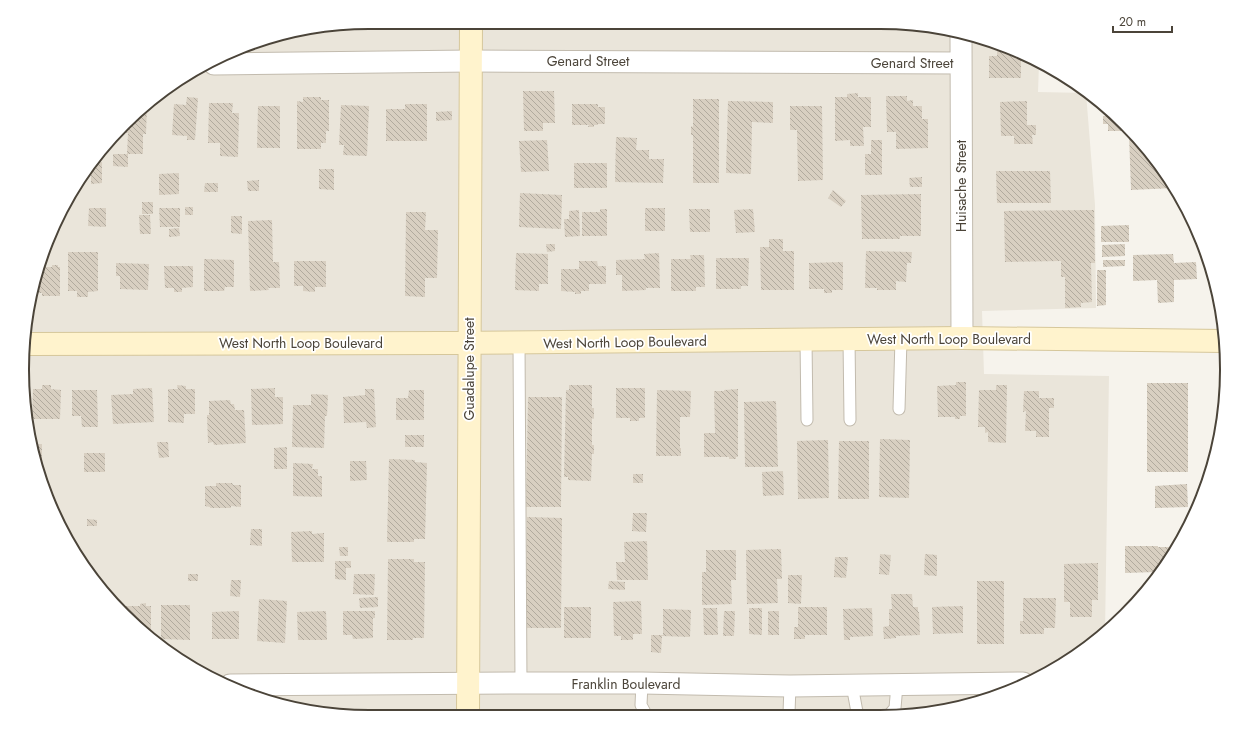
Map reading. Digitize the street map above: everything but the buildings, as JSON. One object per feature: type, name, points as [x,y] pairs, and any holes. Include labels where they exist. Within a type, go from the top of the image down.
[{"type":"street","name":"Guadalupe Street","points":[[468,710],[471,29]]},
{"type":"street","name":"Huisache Street","points":[[962,40],[962,338]]},
{"type":"street","name":"Genard Street","points":[[219,64],[471,61],[961,63]]},
{"type":"street","name":"West North Loop Boulevard","points":[[30,344],[519,343],[962,338],[1218,341]]},
{"type":"street","name":"Franklin Boulevard","points":[[241,685],[642,683],[790,686],[1012,683]]},
{"type":"lane","points":[[850,339],[850,420]]},
{"type":"lane","points":[[899,409],[901,339]]},
{"type":"lane","points":[[806,340],[807,420]]},
{"type":"lane","points":[[519,343],[521,683]]},
{"type":"lane","points":[[642,683],[641,705],[644,710]]},
{"type":"lane","points":[[852,685],[857,710]]},
{"type":"lane","points":[[894,709],[896,685]]},
{"type":"lane","points":[[789,710],[790,686]]},
{"type":"shaded area","points":[[370,29],[880,29],[924,32],[989,47],[1039,69],[1038,92],[1078,93],[1086,99],[1095,205],[1096,308],[982,311],[984,374],[1109,376],[1105,625],[1069,653],[1030,675],[989,692],[968,698],[924,707],[902,709],[370,710],[325,707],[260,692],[219,675],[199,664],[180,653],[145,626],[113,594],[99,577],[86,559],[64,520],[47,479],[41,458],[32,414],[29,370],[32,325],[47,260],[64,219],[86,180],[113,145],[145,113],[162,99],[199,75],[239,55],[260,47],[303,36],[325,32]]}]
